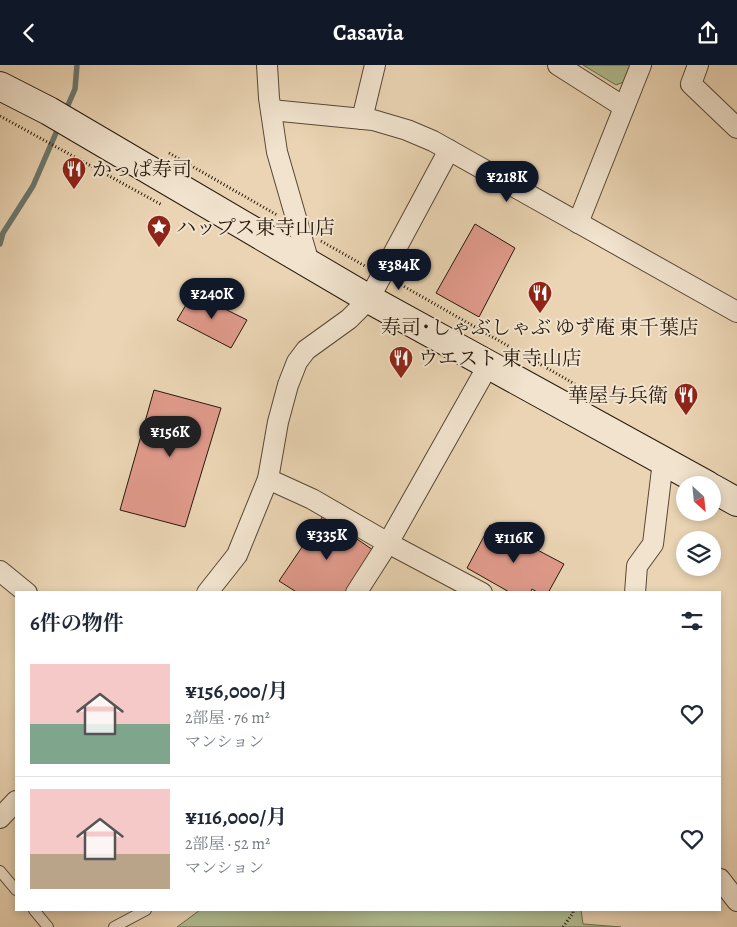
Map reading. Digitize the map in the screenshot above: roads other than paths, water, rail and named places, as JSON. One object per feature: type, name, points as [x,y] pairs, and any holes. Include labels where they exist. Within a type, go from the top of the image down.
[{"type":"street","points":[[267,65],[266,78],[277,152],[309,263]]},
{"type":"street","points":[[362,119],[375,65]]},
{"type":"street","points":[[558,65],[624,107]]},
{"type":"street","points":[[578,223],[641,65]]},
{"type":"street","points":[[698,65],[691,84],[737,128]]},
{"type":"street","points":[[0,86],[49,111],[309,263],[376,287],[489,364],[690,476]]},
{"type":"street","points":[[271,110],[373,120],[408,130],[434,141],[737,312]]},
{"type":"street","points":[[209,591],[237,555],[268,479],[278,422],[288,385],[297,362],[306,350],[349,319],[376,287],[449,150]]},
{"type":"street","points":[[357,591],[388,543],[489,364]]},
{"type":"street","points":[[636,591],[637,566],[653,544],[663,461]]},
{"type":"street","points":[[268,479],[312,499],[388,543],[478,591]]},
{"type":"street","points":[[721,493],[737,502]]},
{"type":"street","points":[[0,571],[25,591]]},
{"type":"street","points":[[0,818],[15,802]]},
{"type":"street","points":[[721,880],[737,901]]},
{"type":"lane","points":[[0,871],[15,889]]},
{"type":"lane","points":[[35,911],[48,927]]},
{"type":"lane","points":[[114,927],[144,911]]},
{"type":"waterway","points":[[65,112],[75,89],[77,65]]},
{"type":"waterway","points":[[0,244],[3,233],[33,186],[59,126]]},
{"type":"place","name":"かっぱ寿司","points":[[74,190]]},
{"type":"place","name":"ハップス東寺山店","points":[[159,248]]},
{"type":"place","name":"寿司･しゃぶしゃぶ ゆず庵 東千葉店","points":[[540,314]]},
{"type":"place","name":"ウエスト 東寺山店","points":[[401,379]]},
{"type":"place","name":"華屋与兵衛","points":[[686,416]]}]
